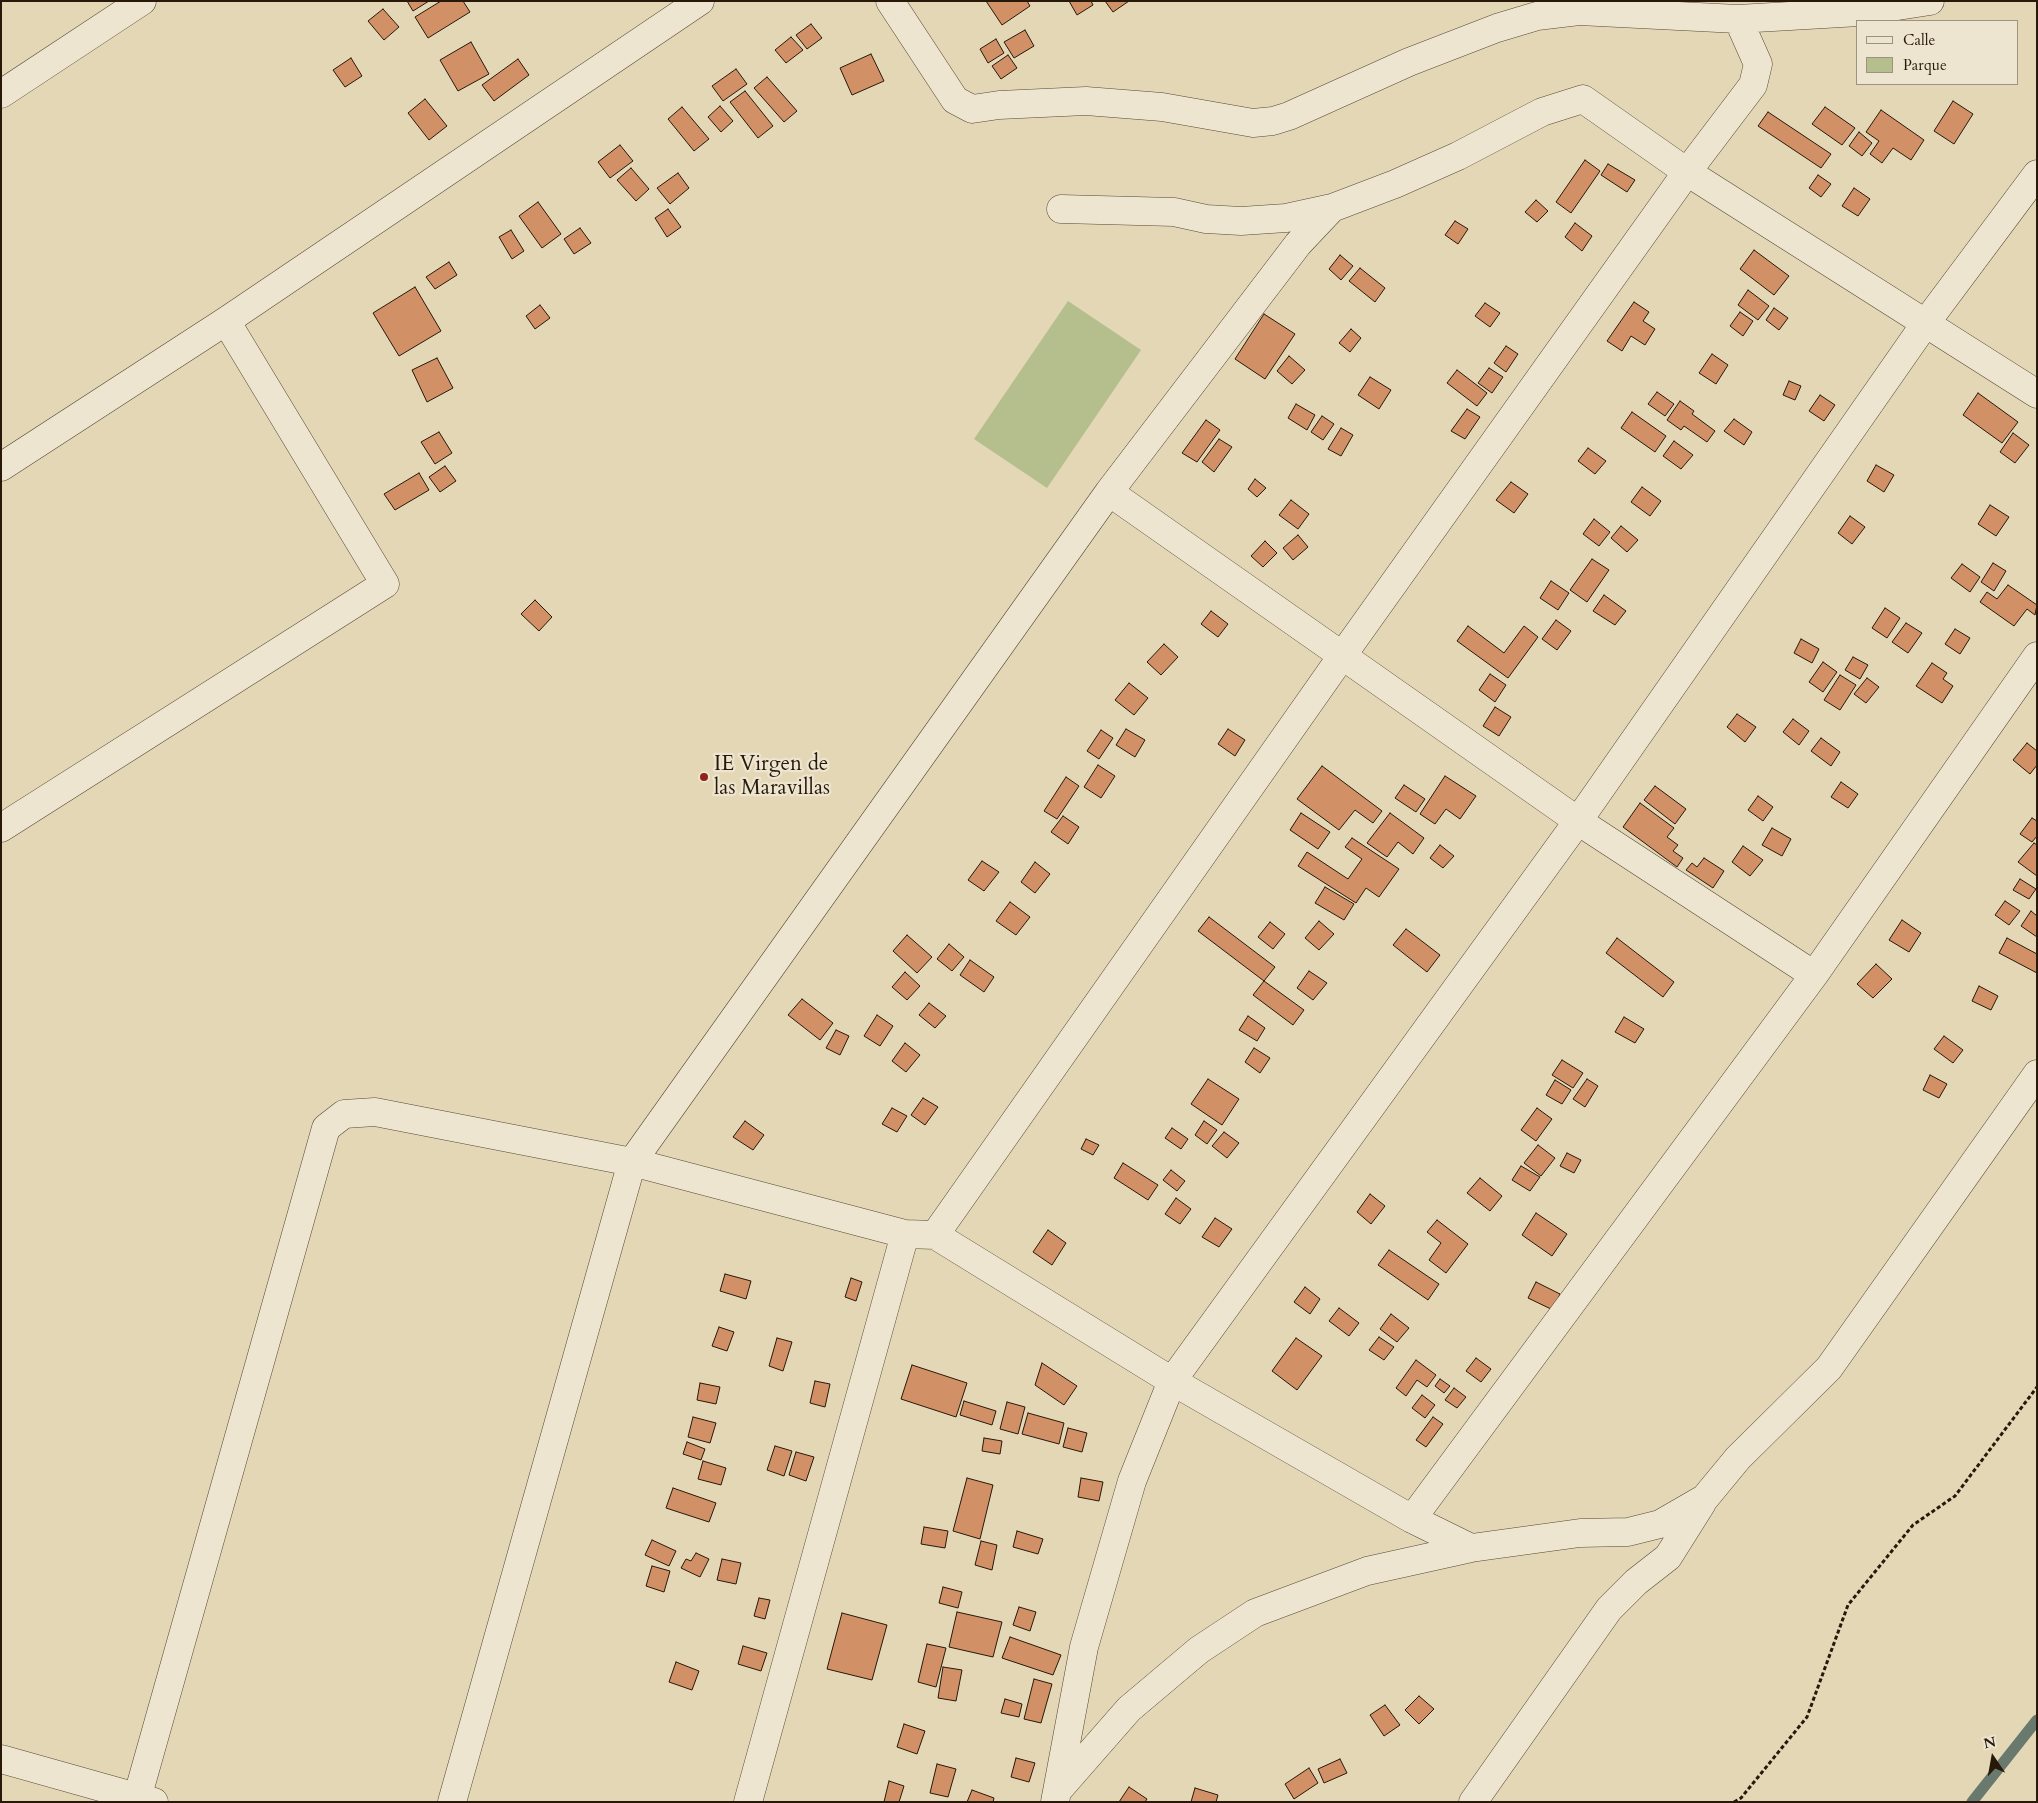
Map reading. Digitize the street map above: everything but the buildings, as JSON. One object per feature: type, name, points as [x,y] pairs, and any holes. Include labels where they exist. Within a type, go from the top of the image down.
[{"type":"street","points":[[1,94],[142,1]]},
{"type":"street","points":[[1,467],[226,321],[700,1]]},
{"type":"street","points":[[890,1],[955,100],[972,109],[1044,102],[1095,101],[1162,107],[1253,123],[1273,121],[1289,116],[1409,62],[1489,31],[1537,16],[1579,11],[1738,19],[1859,12],[1930,1]]},
{"type":"street","points":[[935,1236],[1342,656],[1687,172],[1753,85],[1758,64],[1738,19]]},
{"type":"street","points":[[1061,209],[1174,212],[1206,219],[1241,221],[1286,218],[1332,208],[1395,184],[1458,156],[1542,112],[1583,99],[1687,172],[2037,394]]},
{"type":"street","points":[[1056,1796],[1084,1647],[1132,1481],[1172,1381],[1578,821],[1925,324],[2037,174]]},
{"type":"street","points":[[452,1802],[632,1162],[1109,492],[1298,244],[1332,208]]},
{"type":"street","points":[[1,828],[385,584],[226,321]]},
{"type":"street","points":[[1109,492],[1578,821],[1814,975]]},
{"type":"street","points":[[1412,1519],[1814,975],[2037,656]]},
{"type":"street","points":[[1473,1802],[1609,1609],[1636,1582],[1668,1557],[1706,1498],[1738,1458],[1829,1368],[2037,1074]]},
{"type":"street","points":[[1,1759],[143,1800],[326,1128],[344,1114],[375,1112],[632,1162],[905,1234],[935,1236],[1172,1381],[1412,1519],[1471,1548]]},
{"type":"street","points":[[748,1802],[905,1234]]},
{"type":"street","points":[[1056,1796],[1128,1709],[1198,1650],[1256,1613],[1367,1571],[1471,1548],[1580,1533],[1628,1532],[1660,1524],[1706,1498]]},
{"type":"path","points":[[1734,1802],[1747,1791],[1807,1717],[1848,1605],[1913,1525],[1956,1496],[2037,1387]]},
{"type":"green space","points":[[1068,301],[1141,350],[1047,488],[974,439]]},
{"type":"waterway","points":[[1972,1802],[2037,1720]]},
{"type":"place","name":"IE Virgen de las Maravillas","points":[[704,777]]}]
